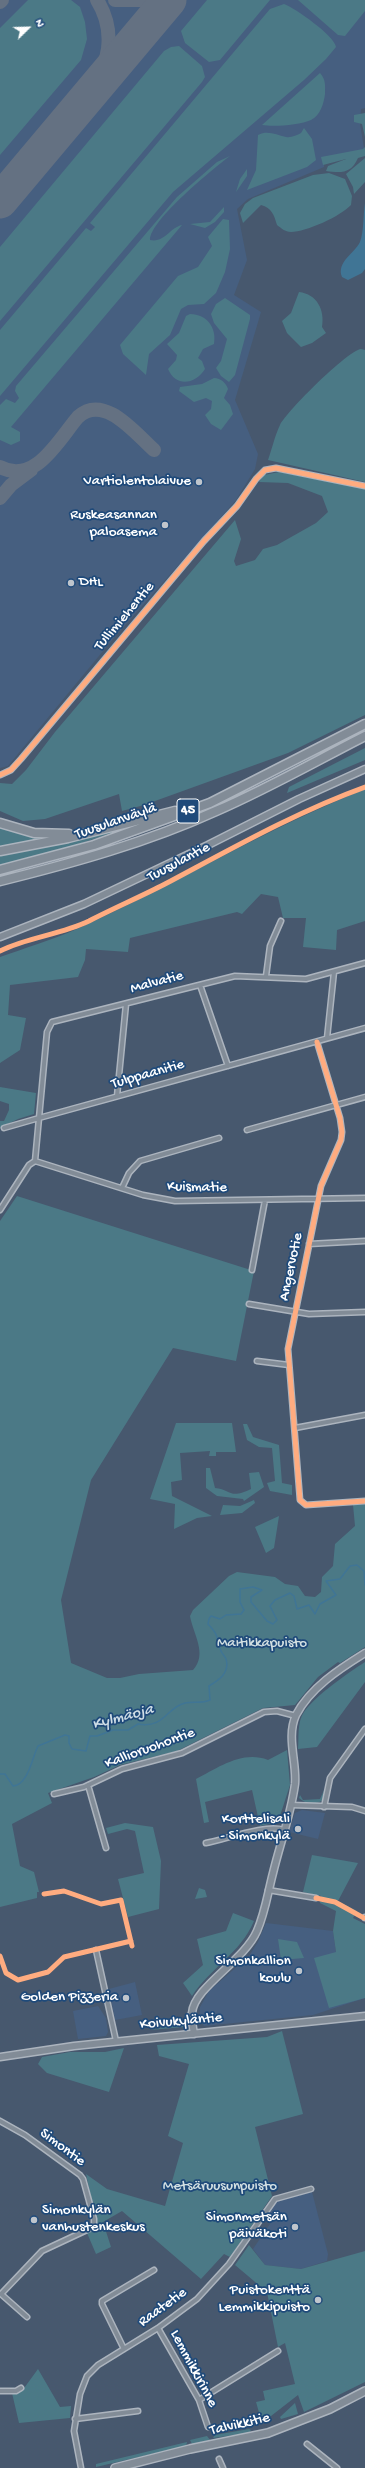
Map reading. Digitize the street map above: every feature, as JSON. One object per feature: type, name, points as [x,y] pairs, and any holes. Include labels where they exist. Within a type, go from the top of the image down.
[{"type":"highway","name":"Tuusulanväylä","points":[[0,870],[94,845],[210,803],[260,779],[365,724]]},
{"type":"highway","name":"Tuusulanväylä","points":[[0,881],[99,855],[215,812],[265,789],[365,736]]},
{"type":"highway","points":[[0,851],[94,832],[183,808],[260,779]]},
{"type":"highway","points":[[0,823],[18,829],[48,834],[94,832]]},
{"type":"main road","name":"Tuusulantie","points":[[0,937],[84,904],[208,845],[318,789],[365,769]]},
{"type":"main road","name":"Tuusulantie","points":[[0,942],[16,932]]},
{"type":"main road","points":[[194,2034],[192,2012],[197,1999],[250,1945],[260,1925],[291,1805],[295,1782],[292,1729],[296,1716],[304,1702],[340,1668],[365,1653]]},
{"type":"main road","name":"Koivukyläntie","points":[[0,2057],[116,2041],[365,2016]]},
{"type":"main road","name":"Talvikkitie","points":[[115,2468],[190,2449],[268,2433],[330,2409],[365,2391]]},
{"type":"street","name":"Tullimiehentie","points":[[0,775],[11,770],[21,759],[204,541],[237,506],[256,479],[265,470],[276,468],[365,486]]},
{"type":"street","points":[[266,976],[270,946],[281,920]]},
{"type":"street","name":"Malvatie","points":[[39,1118],[49,1025],[55,1021],[235,976],[266,976],[306,979],[365,963]]},
{"type":"street","points":[[327,1038],[334,972]]},
{"type":"street","points":[[200,985],[228,1066]]},
{"type":"street","points":[[117,1096],[126,1004]]},
{"type":"street","name":"Tulppaanitie","points":[[4,1128],[365,1028]]},
{"type":"street","name":"Angervotie","points":[[317,1042],[336,1105],[342,1132],[341,1140],[318,1199],[288,1349],[296,1428],[300,1500],[303,1504],[365,1501]]},
{"type":"street","points":[[247,1130],[365,1096]]},
{"type":"street","points":[[0,1210],[29,1165],[35,1161],[39,1118]]},
{"type":"street","points":[[122,1188],[129,1173],[140,1161],[219,1138]]},
{"type":"street","name":"Kuismatie","points":[[35,1161],[157,1199],[175,1201],[365,1198]]},
{"type":"street","points":[[252,1270],[266,1200]]},
{"type":"street","points":[[308,1244],[365,1241]]},
{"type":"street","name":"Angervotie","points":[[250,1304],[294,1313]]},
{"type":"street","points":[[294,1313],[365,1312]]},
{"type":"street","points":[[257,1361],[289,1365]]},
{"type":"street","points":[[296,1428],[365,1415]]},
{"type":"street","name":"Kallioruohontie","points":[[54,1794],[88,1785],[122,1769],[182,1753],[264,1712],[277,1711],[296,1716]]},
{"type":"street","points":[[324,1807],[330,1778],[365,1729]]},
{"type":"street","points":[[88,1785],[106,1848]]},
{"type":"street","points":[[291,1805],[352,1807],[365,1811]]},
{"type":"street","points":[[206,1843],[272,1828],[284,1830]]},
{"type":"street","points":[[268,1890],[316,1898]]},
{"type":"street","points":[[96,1950],[116,2041]]},
{"type":"street","name":"Simontie","points":[[0,2121],[25,2135],[80,2174],[83,2179],[94,2219],[94,2225],[89,2229],[42,2251],[2,2294],[27,2317]]},
{"type":"street","name":"Raatetie","points":[[81,2468],[75,2443],[75,2418],[80,2394],[87,2376],[98,2365],[158,2328],[211,2285],[238,2253],[276,2199],[311,2189]]},
{"type":"street","points":[[124,2349],[102,2304],[102,2301],[154,2270]]},
{"type":"street","name":"Lemmikkirinne","points":[[158,2328],[199,2400],[208,2427]]},
{"type":"street","points":[[199,2400],[278,2351]]},
{"type":"street","points":[[0,2391],[16,2391],[21,2388]]},
{"type":"street","points":[[75,2418],[138,2411]]},
{"type":"street","points":[[307,2444],[337,2468]]},
{"type":"street","points":[[219,2459],[223,2468]]},
{"type":"shaded area","points":[[0,0],[365,0],[365,108],[361,109],[360,124],[365,154],[324,163],[324,167],[248,199],[237,209],[247,260],[234,295],[261,312],[235,400],[258,454],[255,469],[236,500],[113,639],[8,766],[0,768]]},
{"type":"shaded area","points":[[365,203],[365,269],[362,273],[348,280],[342,277],[342,267],[344,262],[360,242]]},
{"type":"shaded area","points":[[302,1810],[325,1813],[318,1839],[289,1832],[295,1813]]},
{"type":"shaded area","name":"Simonkallion koulu","points":[[266,1923],[333,1931],[336,1952],[365,1998],[313,2015],[204,2026],[199,2019],[200,2007],[209,1991],[249,1956],[258,1942]]},
{"type":"shaded area","points":[[135,1982],[142,2015],[115,2020],[109,1989]]},
{"type":"shaded area","points":[[98,2006],[106,2018],[108,2032],[106,2036],[78,2039],[73,2011]]},
{"type":"shaded area","name":"Simonmetsän päiväkoti","points":[[312,2192],[328,2254],[327,2261],[301,2269],[265,2265],[253,2249],[272,2221],[265,2217],[277,2201]]},
{"type":"green space","points":[[28,0],[71,0],[80,7],[85,22],[87,39],[81,60],[0,155],[0,28]]},
{"type":"green space","points":[[207,0],[270,0],[220,60],[209,62],[185,43],[181,31]]},
{"type":"green space","points":[[298,0],[365,0],[365,11],[345,36],[338,35]]},
{"type":"green space","points":[[284,4],[305,16],[322,30],[334,42],[336,47],[304,80],[173,192],[0,396],[0,330],[86,228],[91,231],[95,227],[90,223],[270,9]]},
{"type":"green space","points":[[179,46],[202,66],[205,77],[202,82],[0,321],[0,247],[164,51],[171,47]]},
{"type":"green space","points":[[320,73],[324,80],[325,94],[324,101],[317,116],[306,122],[294,124],[273,126],[262,125]]},
{"type":"green space","points":[[365,113],[365,137],[362,124],[354,122],[354,115]]},
{"type":"green space","points":[[304,128],[312,139],[316,160],[307,167],[247,190],[256,170],[258,135],[269,133],[290,137],[301,133]]},
{"type":"green space","points":[[365,147],[365,156],[358,158],[349,170],[341,172],[326,171],[328,166],[346,159],[323,165],[321,157],[363,149]]},
{"type":"green space","points":[[230,156],[184,195],[160,220],[153,231],[150,240],[160,239],[182,225],[11,427],[20,432],[20,441],[11,445],[0,440],[0,405],[6,399],[15,403],[19,398],[15,391],[16,386],[177,197],[217,162]]},
{"type":"green space","points":[[365,158],[365,182],[354,194],[353,187],[346,174]]},
{"type":"green space","points":[[247,169],[247,176],[236,192],[240,179]]},
{"type":"green space","points":[[329,173],[345,179],[352,196],[351,205],[340,214],[314,226],[289,232],[283,230],[277,225],[272,212],[265,206],[261,205],[243,223],[240,213],[245,204],[253,198],[313,175]]},
{"type":"green space","points":[[224,207],[224,212],[215,222],[205,228],[190,224],[210,222]]},
{"type":"green space","points":[[223,219],[229,220],[230,249],[225,272],[216,293],[204,304],[188,305],[181,309],[170,335],[149,354],[146,375],[123,354],[120,345],[178,276],[198,267],[212,246],[208,237]]},
{"type":"green space","points":[[299,292],[305,293],[315,299],[321,309],[323,321],[322,327],[326,333],[312,343],[301,347],[287,333],[282,321],[291,313]]},
{"type":"green space","points":[[225,298],[250,315],[235,375],[229,382],[221,376],[216,368],[221,361],[227,339],[214,323],[211,314],[216,304]]},
{"type":"green space","points":[[190,314],[201,316],[206,319],[212,327],[215,338],[214,344],[203,349],[198,358],[202,361],[205,369],[197,378],[186,382],[176,379],[168,369],[176,360],[177,355],[167,344],[179,333],[186,316]]},
{"type":"green space","points":[[361,349],[365,350],[365,482],[268,460],[278,429],[285,418],[305,395],[331,370],[354,352]]},
{"type":"green space","points":[[217,378],[225,383],[228,389],[224,398],[230,405],[233,414],[221,430],[211,424],[205,415],[211,409],[212,401],[206,398],[194,402],[179,391],[180,387],[202,384]]},
{"type":"green space","points":[[279,472],[365,489],[365,715],[288,753],[144,805],[122,811],[119,794],[45,819],[23,821],[0,811],[0,783],[12,784],[26,770],[55,732],[235,520],[241,539],[234,561],[236,566],[255,560],[263,549],[277,545],[316,523],[328,512],[322,496],[288,483],[259,482],[264,475]]},
{"type":"green space","points":[[365,748],[365,760],[287,793],[289,787]]},
{"type":"green space","points":[[365,789],[365,921],[337,930],[336,950],[303,947],[306,918],[283,918],[278,897],[261,894],[242,914],[237,912],[130,938],[128,952],[86,949],[85,960],[78,977],[10,985],[8,1015],[26,1018],[20,1050],[0,1063],[0,957],[77,929],[256,839]]},
{"type":"green space","points":[[135,825],[64,849],[0,865],[0,854],[78,840]]},
{"type":"green space","points":[[0,826],[24,834],[53,838],[0,848]]},
{"type":"green space","points":[[0,1087],[36,1093],[34,1114],[18,1119],[0,1128],[0,1121],[4,1121],[9,1110],[9,1104],[0,1101]]},
{"type":"green space","name":"Maitikkapuisto","points":[[17,1196],[254,1271],[236,1361],[173,1348],[91,1480],[61,1600],[71,1663],[107,1678],[120,1678],[139,1674],[193,1670],[197,1664],[199,1651],[190,1616],[193,1610],[229,1576],[237,1572],[275,1577],[285,1584],[298,1586],[305,1596],[315,1597],[321,1592],[322,1577],[333,1566],[335,1544],[355,1526],[353,1505],[365,1504],[365,1647],[340,1663],[338,1662],[318,1677],[295,1705],[263,1708],[177,1751],[120,1765],[94,1777],[48,1793],[52,1803],[12,1824],[20,1866],[34,1872],[39,1892],[37,1892],[37,1898],[0,1907],[0,1221]]},
{"type":"green space","points":[[176,1423],[232,1423],[236,1452],[216,1452],[216,1456],[209,1456],[210,1451],[180,1453],[182,1480],[171,1482],[172,1496],[212,1516],[197,1518],[174,1529],[175,1504],[150,1499]]},
{"type":"green space","points":[[243,1424],[247,1424],[253,1437],[279,1445],[282,1483],[292,1485],[292,1495],[270,1491],[267,1483],[275,1481],[272,1448],[259,1447],[247,1440]]},
{"type":"green space","points":[[206,1468],[210,1468],[215,1488],[234,1494],[244,1492],[251,1489],[249,1473],[259,1472],[264,1487],[244,1501],[243,1499],[217,1496],[206,1488]]},
{"type":"green space","points":[[254,1500],[255,1503],[242,1513],[220,1515],[223,1505],[240,1506]]},
{"type":"green space","points":[[279,1516],[274,1548],[266,1553],[255,1527]]},
{"type":"green space","points":[[365,1662],[365,1682],[317,1747],[298,1749],[300,1720],[309,1705],[341,1678]]},
{"type":"green space","points":[[287,1750],[290,1785],[278,1822],[260,1826],[252,1790],[205,1802],[209,1822],[204,1823],[196,1779],[230,1762],[249,1757],[258,1757],[268,1760]]},
{"type":"green space","points":[[324,1790],[323,1800],[317,1803],[307,1803],[299,1798],[300,1795],[303,1800],[320,1799]]},
{"type":"green space","points":[[125,1823],[153,1827],[161,1861],[159,1909],[128,1917],[118,1879],[144,1873],[135,1831],[127,1829],[108,1834],[106,1828]]},
{"type":"green space","points":[[312,1855],[358,1863],[338,1901],[357,1911],[353,1918],[365,1924],[365,1998],[329,2008],[314,1958],[336,1952],[333,1931],[336,1911],[320,1903],[321,1896],[303,1892]]},
{"type":"green space","points":[[199,1888],[205,1890],[207,1897],[195,1899]]},
{"type":"green space","points":[[233,1913],[254,1921],[241,1943],[192,1996],[183,1983],[203,1965],[197,1939],[226,1931]]},
{"type":"green space","points":[[278,1939],[297,1942],[304,1958],[281,1960]]},
{"type":"green space","points":[[186,2022],[184,2027],[150,2030]]},
{"type":"green space","name":"Metsäruusunpuisto","points":[[282,2031],[303,2114],[255,2127],[272,2196],[230,2257],[224,2254],[201,2279],[122,2211],[103,2222],[111,2247],[96,2254],[87,2233],[97,2225],[86,2174],[107,2189],[165,2206],[183,2143],[168,2136],[189,2064],[159,2056],[157,2045],[267,2037]]},
{"type":"green space","points":[[124,2048],[109,2092],[47,2073],[38,2064],[42,2057],[70,2052],[105,2052]]},
{"type":"green space","points":[[249,2245],[265,2265],[301,2269],[365,2251],[365,2382],[304,2412],[298,2395],[262,2423],[256,2402],[265,2400],[263,2391],[295,2384],[285,2343],[278,2347],[267,2292],[235,2265]]},
{"type":"green space","points":[[38,2369],[60,2407],[71,2406],[70,2418],[19,2423],[12,2393],[22,2391]]},
{"type":"green space","points":[[295,2403],[298,2414],[281,2419],[280,2417]]},
{"type":"green space","points":[[249,2429],[251,2430],[249,2433],[213,2438],[215,2435]]},
{"type":"green space","points":[[207,2436],[210,2440],[192,2444],[190,2440]]},
{"type":"green space","points":[[187,2442],[186,2446],[96,2467],[96,2464]]},
{"type":"waterway","name":"Kylmäoja","points":[[0,1774],[5,1774],[13,1786],[22,1781],[26,1776],[38,1746],[65,1735],[69,1736],[69,1743],[72,1749],[86,1751],[90,1736],[97,1736],[113,1730],[128,1730],[138,1724],[147,1725],[154,1723],[160,1721],[179,1705],[210,1700],[209,1686],[223,1676],[227,1664],[226,1658],[221,1652],[216,1635],[208,1624],[209,1619],[211,1616],[220,1619],[226,1615],[241,1614],[244,1610],[240,1602],[240,1589],[253,1587],[262,1590],[251,1597],[251,1602],[267,1621],[273,1624],[277,1620],[270,1606],[275,1600],[290,1593],[294,1596],[297,1609],[309,1605],[315,1614],[320,1604],[336,1595],[326,1581],[340,1579],[350,1566],[357,1565],[364,1571],[365,1585]]},
{"type":"taxiway","points":[[89,95],[102,72],[108,49],[109,36],[107,24],[97,0]]},
{"type":"taxiway","points":[[115,0],[144,0]]},
{"type":"taxiway","points":[[0,467],[13,471],[24,470],[35,465],[54,447],[78,417],[88,411],[98,410],[108,412],[119,418],[154,450]]},
{"type":"taxiway","points":[[0,498],[11,485],[31,470]]},
{"type":"runway","points":[[0,201],[169,0]]},
{"type":"cycle path","points":[[0,775],[11,770],[21,759],[204,541],[237,506],[256,479],[265,470],[276,468],[365,486]]},
{"type":"cycle path","points":[[0,951],[22,942],[78,926],[156,889],[289,819],[365,787]]},
{"type":"cycle path","points":[[317,1042],[340,1118],[342,1132],[341,1140],[321,1186],[288,1349],[300,1500],[306,1505],[365,1501]]},
{"type":"cycle path","points":[[44,1894],[64,1891],[101,1904],[121,1900],[132,1946]]},
{"type":"cycle path","points":[[316,1898],[335,1902],[364,1918]]},
{"type":"cycle path","points":[[0,1956],[6,1973],[18,1980],[48,1972],[64,1957],[131,1941]]},
{"type":"place","name":"Vartiolentolaivue","points":[[199,482]]},
{"type":"place","name":"Ruskeasannan paloasema","points":[[165,525]]},
{"type":"place","name":"DHL","points":[[71,583]]},
{"type":"place","name":"Korttelisali - Simonkylä","points":[[298,1829]]},
{"type":"place","name":"Simonkallion koulu","points":[[299,1971]]},
{"type":"place","name":"Golden Pizzeria","points":[[126,1998]]},
{"type":"place","name":"Simonkylän vanhustenkeskus","points":[[34,2220]]},
{"type":"place","name":"Simonmetsän päiväkoti","points":[[295,2227]]},
{"type":"place","name":"Puistokenttä Lemmikkipuisto","points":[[318,2300]]}]
